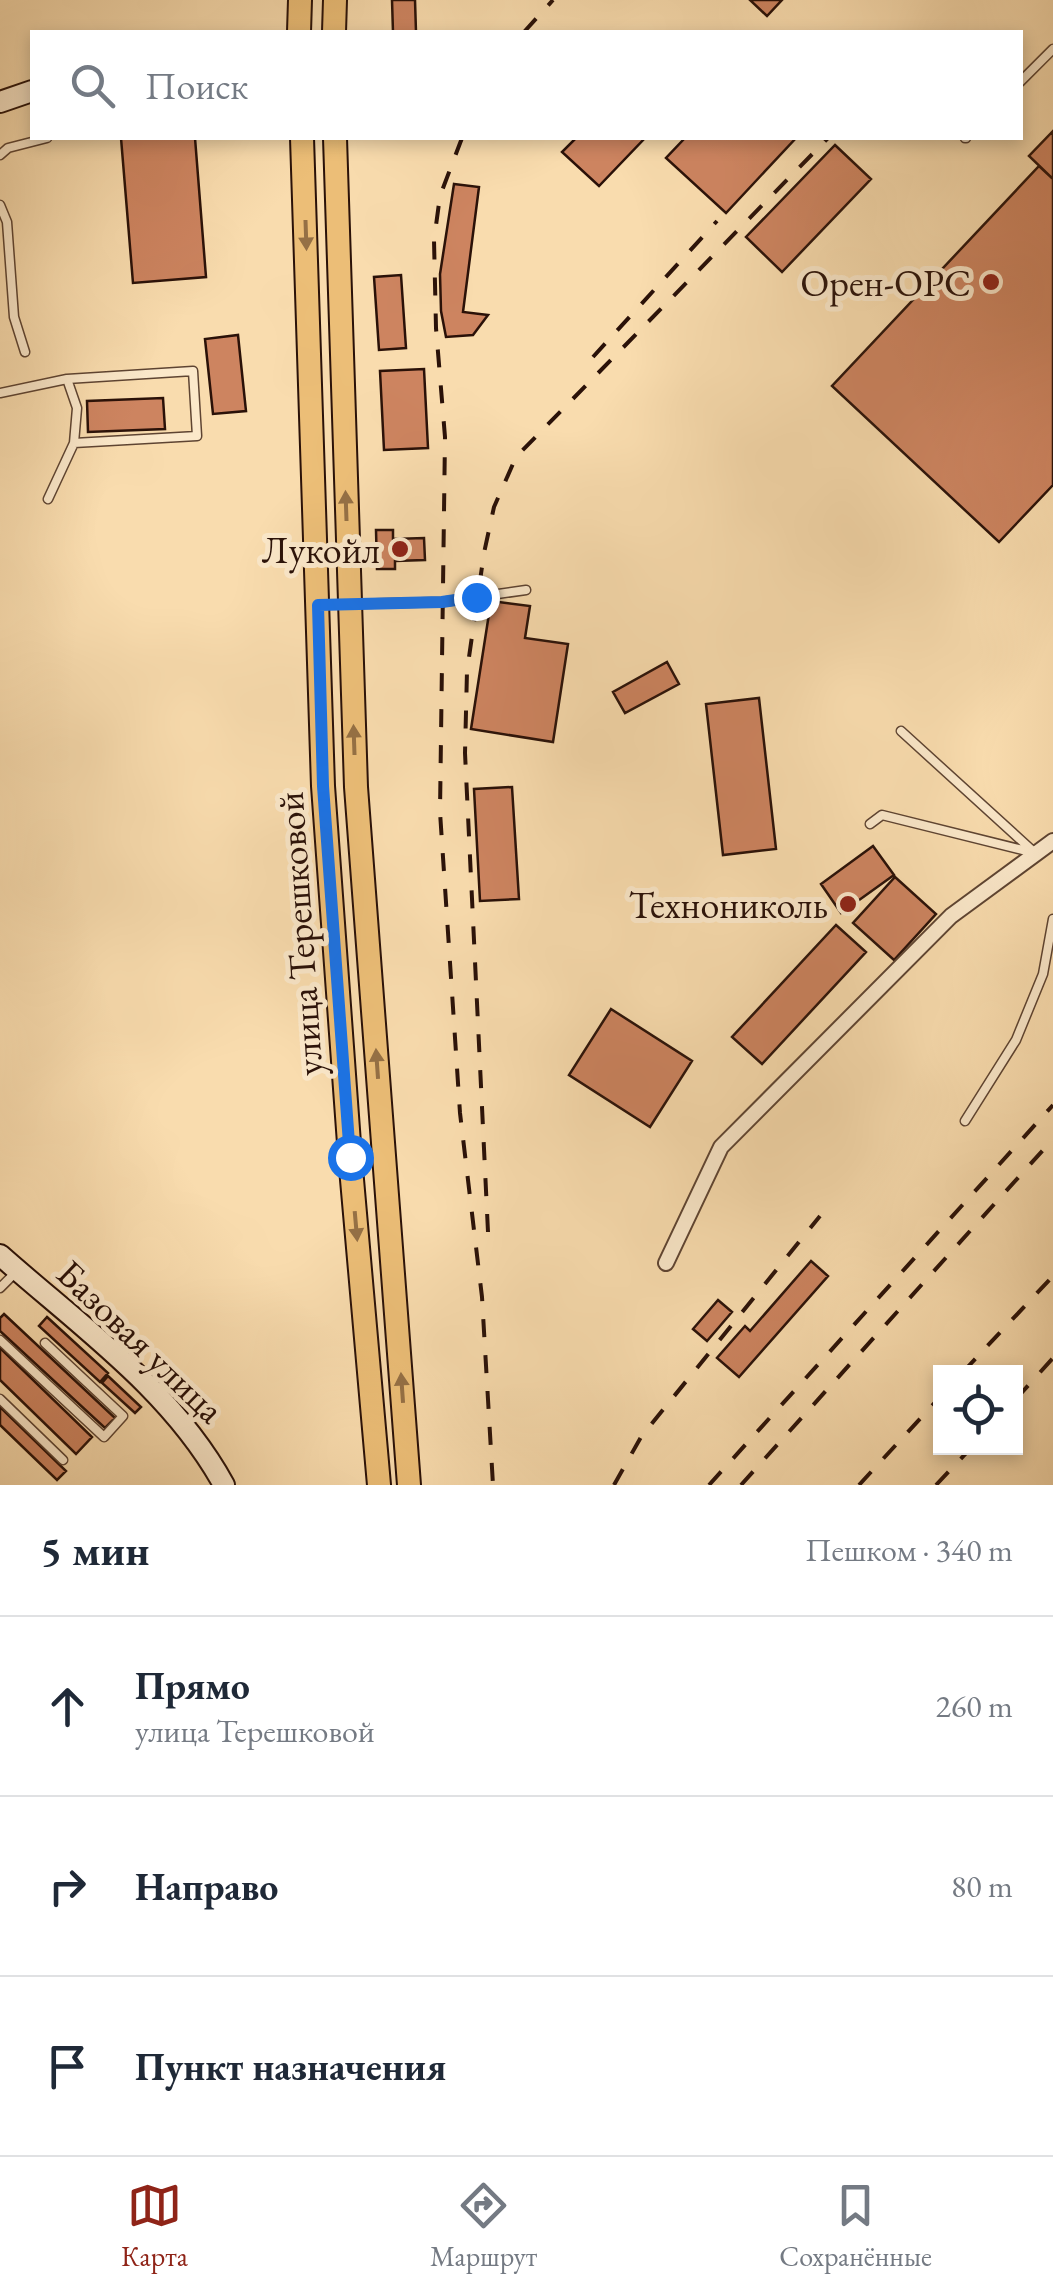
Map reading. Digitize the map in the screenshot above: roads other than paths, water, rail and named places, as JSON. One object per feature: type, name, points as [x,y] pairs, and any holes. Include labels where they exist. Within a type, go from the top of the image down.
[{"type":"main road","points":[[300,0],[300,30]]},
{"type":"main road","points":[[334,30],[335,0]]},
{"type":"main road","name":"улица Терешковой","points":[[302,140],[323,786],[379,1485]]},
{"type":"main road","name":"улица Терешковой","points":[[335,140],[356,787],[409,1485]]},
{"type":"main road","points":[[318,605],[349,604]]},
{"type":"street","points":[[0,102],[30,92]]},
{"type":"street","points":[[666,1263],[721,1146],[951,916],[1053,841]]},
{"type":"street","name":"Базовая улица","points":[[0,1255],[174,1410],[204,1448],[224,1485]]},
{"type":"lane","points":[[1023,79],[1053,49]]},
{"type":"lane","points":[[0,156],[8,148],[39,140]]},
{"type":"lane","points":[[0,206],[7,222],[14,316],[25,352]]},
{"type":"lane","points":[[0,393],[67,379],[192,370],[197,436],[74,442]]},
{"type":"lane","points":[[48,499],[74,442],[76,408],[67,379]]},
{"type":"lane","points":[[349,604],[442,602],[526,590]]},
{"type":"lane","points":[[901,730],[1035,853]]},
{"type":"lane","points":[[870,824],[882,815],[1035,853]]},
{"type":"lane","points":[[965,1121],[1016,1040],[1043,974],[1053,919]]},
{"type":"lane","points":[[0,1288],[17,1271]]},
{"type":"lane","points":[[0,1340],[104,1437],[123,1416],[45,1343]]},
{"type":"lane","points":[[0,1399],[63,1460]]},
{"type":"railway","points":[[526,30],[553,0]]},
{"type":"railway","points":[[461,140],[440,196],[434,240],[445,437],[440,812],[460,1113],[482,1297],[493,1485]]},
{"type":"railway","points":[[488,1232],[465,753],[467,671],[494,507],[516,457],[826,140]]},
{"type":"railway","points":[[593,357],[717,221]]},
{"type":"railway","points":[[709,1485],[1053,1105]]},
{"type":"railway","points":[[741,1485],[1053,1139]]},
{"type":"railway","points":[[614,1485],[641,1437],[820,1216]]},
{"type":"railway","points":[[970,1365],[1053,1276]]},
{"type":"railway","points":[[1023,1391],[1053,1358]]},
{"type":"railway","points":[[859,1485],[933,1405]]},
{"type":"railway","points":[[936,1485],[964,1455]]},
{"type":"place","name":"Орен-ОРС","points":[[991,282]]},
{"type":"place","name":"Лукойл","points":[[400,549]]},
{"type":"place","name":"Технониколь","points":[[848,904]]}]
